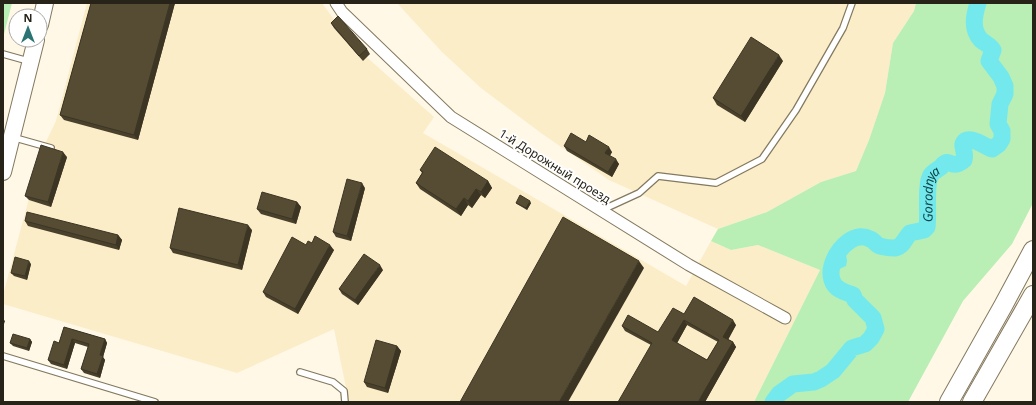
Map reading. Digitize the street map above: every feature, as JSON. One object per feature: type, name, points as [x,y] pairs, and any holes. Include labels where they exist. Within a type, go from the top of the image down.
[{"type":"main road","points":[[3,172],[34,48]]},
{"type":"main road","points":[[948,402],[1004,306],[1033,250]]},
{"type":"main road","points":[[972,402],[1033,295]]},
{"type":"street","name":"1-й Дорожный проезд","points":[[336,3],[342,12],[451,117],[689,264],[784,318]]},
{"type":"lane","points":[[602,210],[639,193],[658,176],[716,183],[762,159],[796,110],[842,28],[852,3]]},
{"type":"lane","points":[[3,54],[31,62]]},
{"type":"lane","points":[[12,137],[51,148]]},
{"type":"lane","points":[[3,356],[156,402]]},
{"type":"lane","points":[[300,372],[333,382],[344,391],[345,402]]},
{"type":"shaded area","points":[[87,3],[322,3],[352,44],[434,117],[423,133],[686,286],[711,241],[731,250],[758,245],[820,270],[754,402],[349,402],[334,329],[237,373],[3,304],[3,295],[42,150],[56,121]]},
{"type":"shaded area","points":[[397,3],[916,3],[914,11],[893,43],[885,93],[869,140],[856,171],[821,182],[767,212],[718,229],[609,180],[541,133],[481,88],[442,52]]},
{"type":"green space","points":[[3,3],[12,3],[11,8],[8,8],[8,19],[3,38]]},
{"type":"green space","points":[[916,3],[1033,3],[1033,203],[1012,244],[963,301],[908,402],[754,402],[820,270],[758,245],[731,250],[711,241],[718,229],[767,212],[821,182],[856,171],[869,140],[885,93],[893,43],[914,11]]},
{"type":"water","points":[[837,246],[845,248],[847,261],[846,266],[835,271],[828,264],[827,258]]},
{"type":"building","points":[[91,3],[170,3],[134,135],[60,115]]},
{"type":"building","points":[[338,16],[367,49],[359,56],[331,23]]},
{"type":"building","points":[[751,37],[779,55],[741,116],[713,98]]},
{"type":"building","points":[[571,133],[586,142],[589,135],[609,147],[605,153],[616,159],[608,172],[564,146]]},
{"type":"building","points":[[41,145],[63,152],[48,202],[25,196]]},
{"type":"building","points":[[435,147],[488,181],[481,192],[476,189],[468,201],[464,198],[456,209],[416,183],[423,172],[420,170]]},
{"type":"building","points":[[347,179],[362,183],[347,236],[333,232]]},
{"type":"building","points":[[262,192],[297,202],[292,219],[257,209]]},
{"type":"building","points":[[520,195],[530,201],[526,208],[516,203]]},
{"type":"building","points":[[179,208],[248,225],[238,265],[170,248]]},
{"type":"building","points":[[27,212],[118,235],[116,245],[25,221]]},
{"type":"building","points":[[563,217],[639,261],[559,402],[460,402]]},
{"type":"building","points":[[315,236],[330,245],[295,309],[263,292],[292,237],[306,245],[308,241],[312,243]]},
{"type":"building","points":[[364,254],[380,265],[355,300],[339,289]]},
{"type":"building","points":[[15,257],[29,261],[25,276],[11,273]]},
{"type":"building","points":[[694,297],[733,320],[723,337],[733,342],[698,402],[618,402],[652,343],[622,326],[628,315],[658,332],[673,308],[684,314]],"holes":[[[684,320],[719,340],[707,360],[672,340]]]},
{"type":"building","points":[[64,327],[105,339],[100,355],[103,356],[97,374],[81,369],[89,344],[72,339],[64,365],[48,360],[54,341],[59,343]]},
{"type":"building","points":[[13,334],[30,339],[27,348],[10,343]]},
{"type":"building","points":[[376,340],[397,346],[385,388],[364,382]]},
{"type":"waterway","name":"Gorodnya","points":[[773,402],[779,394],[793,384],[814,382],[833,371],[852,348],[865,344],[871,338],[876,329],[873,318],[855,300],[853,295],[841,290],[833,283],[831,270],[834,260],[840,250],[851,240],[860,237],[865,237],[880,246],[895,248],[902,244],[910,233],[924,230],[927,227],[928,222],[928,185],[932,174],[947,162],[954,165],[964,160],[965,155],[963,144],[965,141],[972,140],[992,149],[999,144],[1002,139],[1002,131],[998,124],[1000,104],[1005,94],[1005,86],[1001,77],[989,61],[993,50],[981,40],[976,31],[974,22],[978,3]]}]
